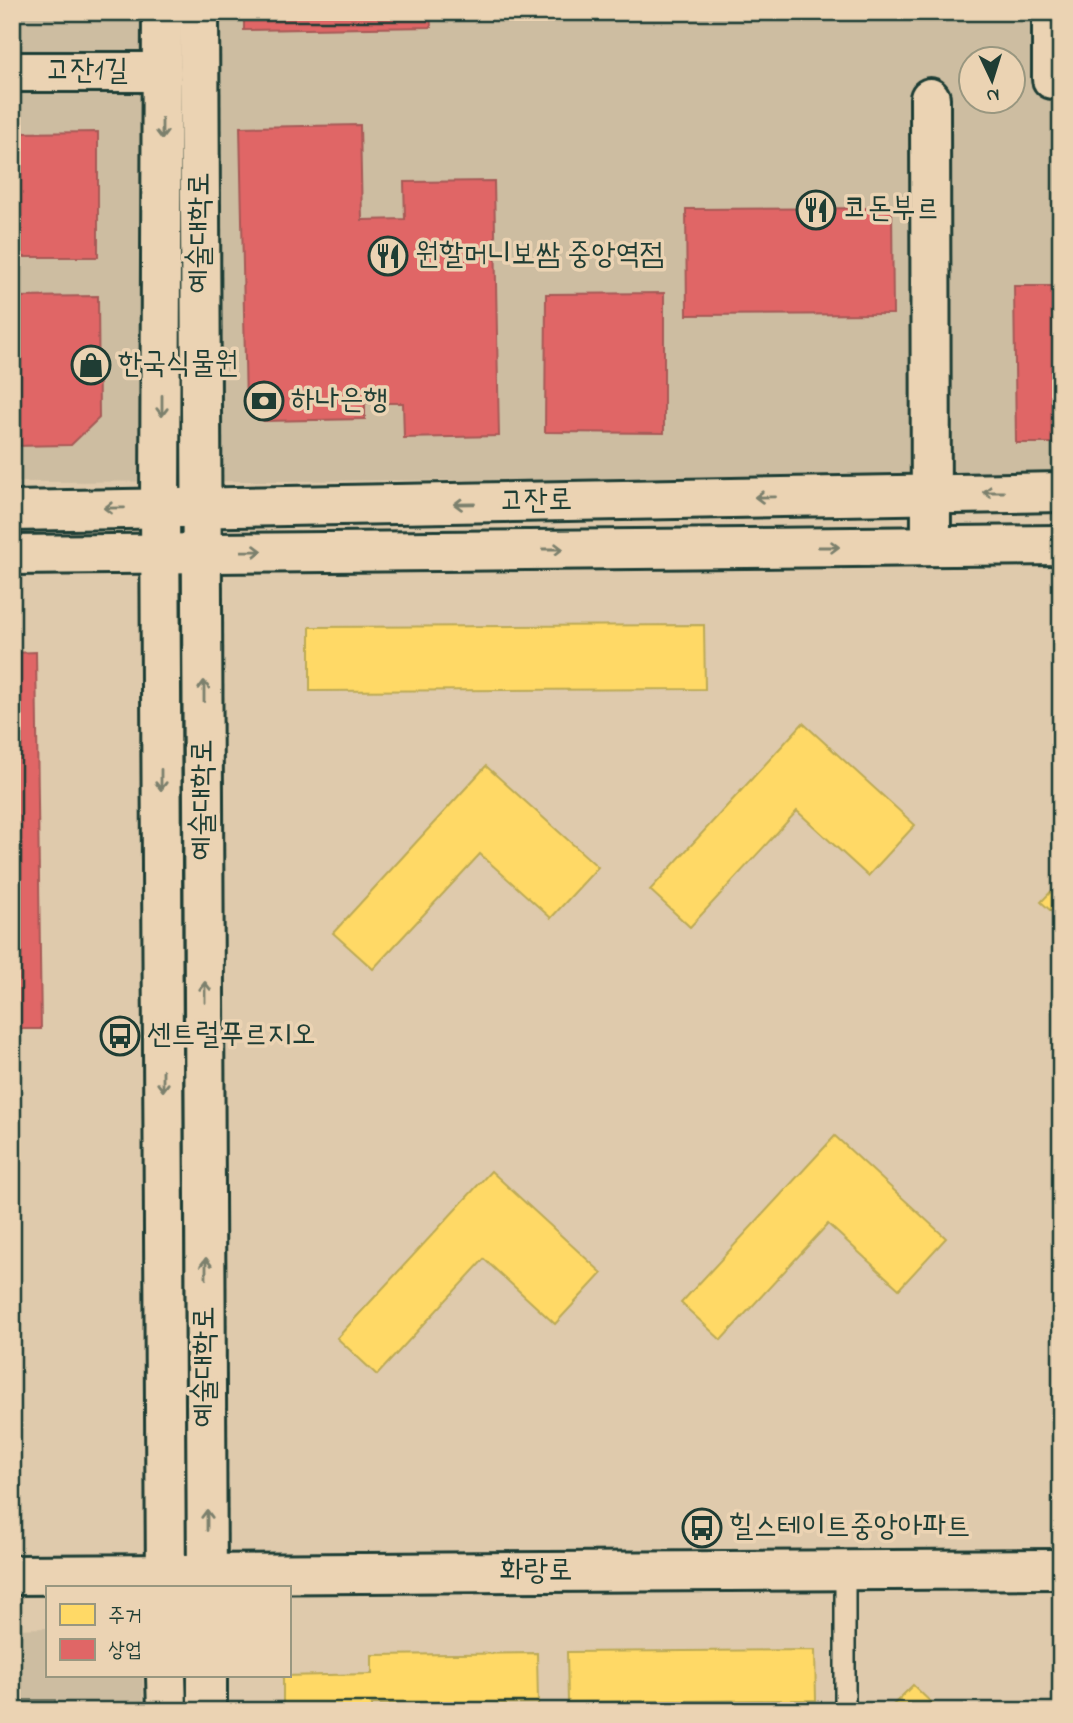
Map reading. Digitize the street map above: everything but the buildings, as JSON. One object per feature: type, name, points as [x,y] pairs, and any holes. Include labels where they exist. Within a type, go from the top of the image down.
[{"type":"street","name":"예술대학로","points":[[162,12],[160,553],[166,1581]]},
{"type":"street","name":"예술대학로","points":[[199,12],[207,1581]]},
{"type":"street","points":[[1052,12],[1052,79]]},
{"type":"street","name":"고잔1길","points":[[12,72],[162,72]]},
{"type":"street","points":[[930,98],[931,546]]},
{"type":"street","name":"고잔로","points":[[12,511],[160,507],[304,508],[1061,492]]},
{"type":"street","name":"고잔로","points":[[12,555],[1061,545]]},
{"type":"street","name":"화랑로","points":[[12,1575],[207,1581],[1061,1569]]},
{"type":"street","points":[[166,1678],[166,1711]]},
{"type":"street","points":[[207,1678],[207,1711]]},
{"type":"lane","points":[[845,1571],[845,1711]]},
{"type":"shaded area","points":[[12,12],[1061,12],[1061,478],[12,482]]},
{"type":"shaded area","points":[[46,1628],[46,1678],[143,1678],[143,1711],[12,1711],[12,1629]]},
{"type":"shaded area","points":[[12,1700],[55,1700],[55,1711],[12,1711]]},
{"type":"place","name":"코돈부르","points":[[816,210]]},
{"type":"place","name":"원할머니보쌈 중앙역점","points":[[388,256]]},
{"type":"place","name":"한국식물원","points":[[91,365]]},
{"type":"place","name":"하나은행","points":[[264,401]]},
{"type":"place","name":"센트럴푸르지오","points":[[120,1036]]},
{"type":"place","name":"힐스테이트중앙아파트","points":[[702,1528]]}]
